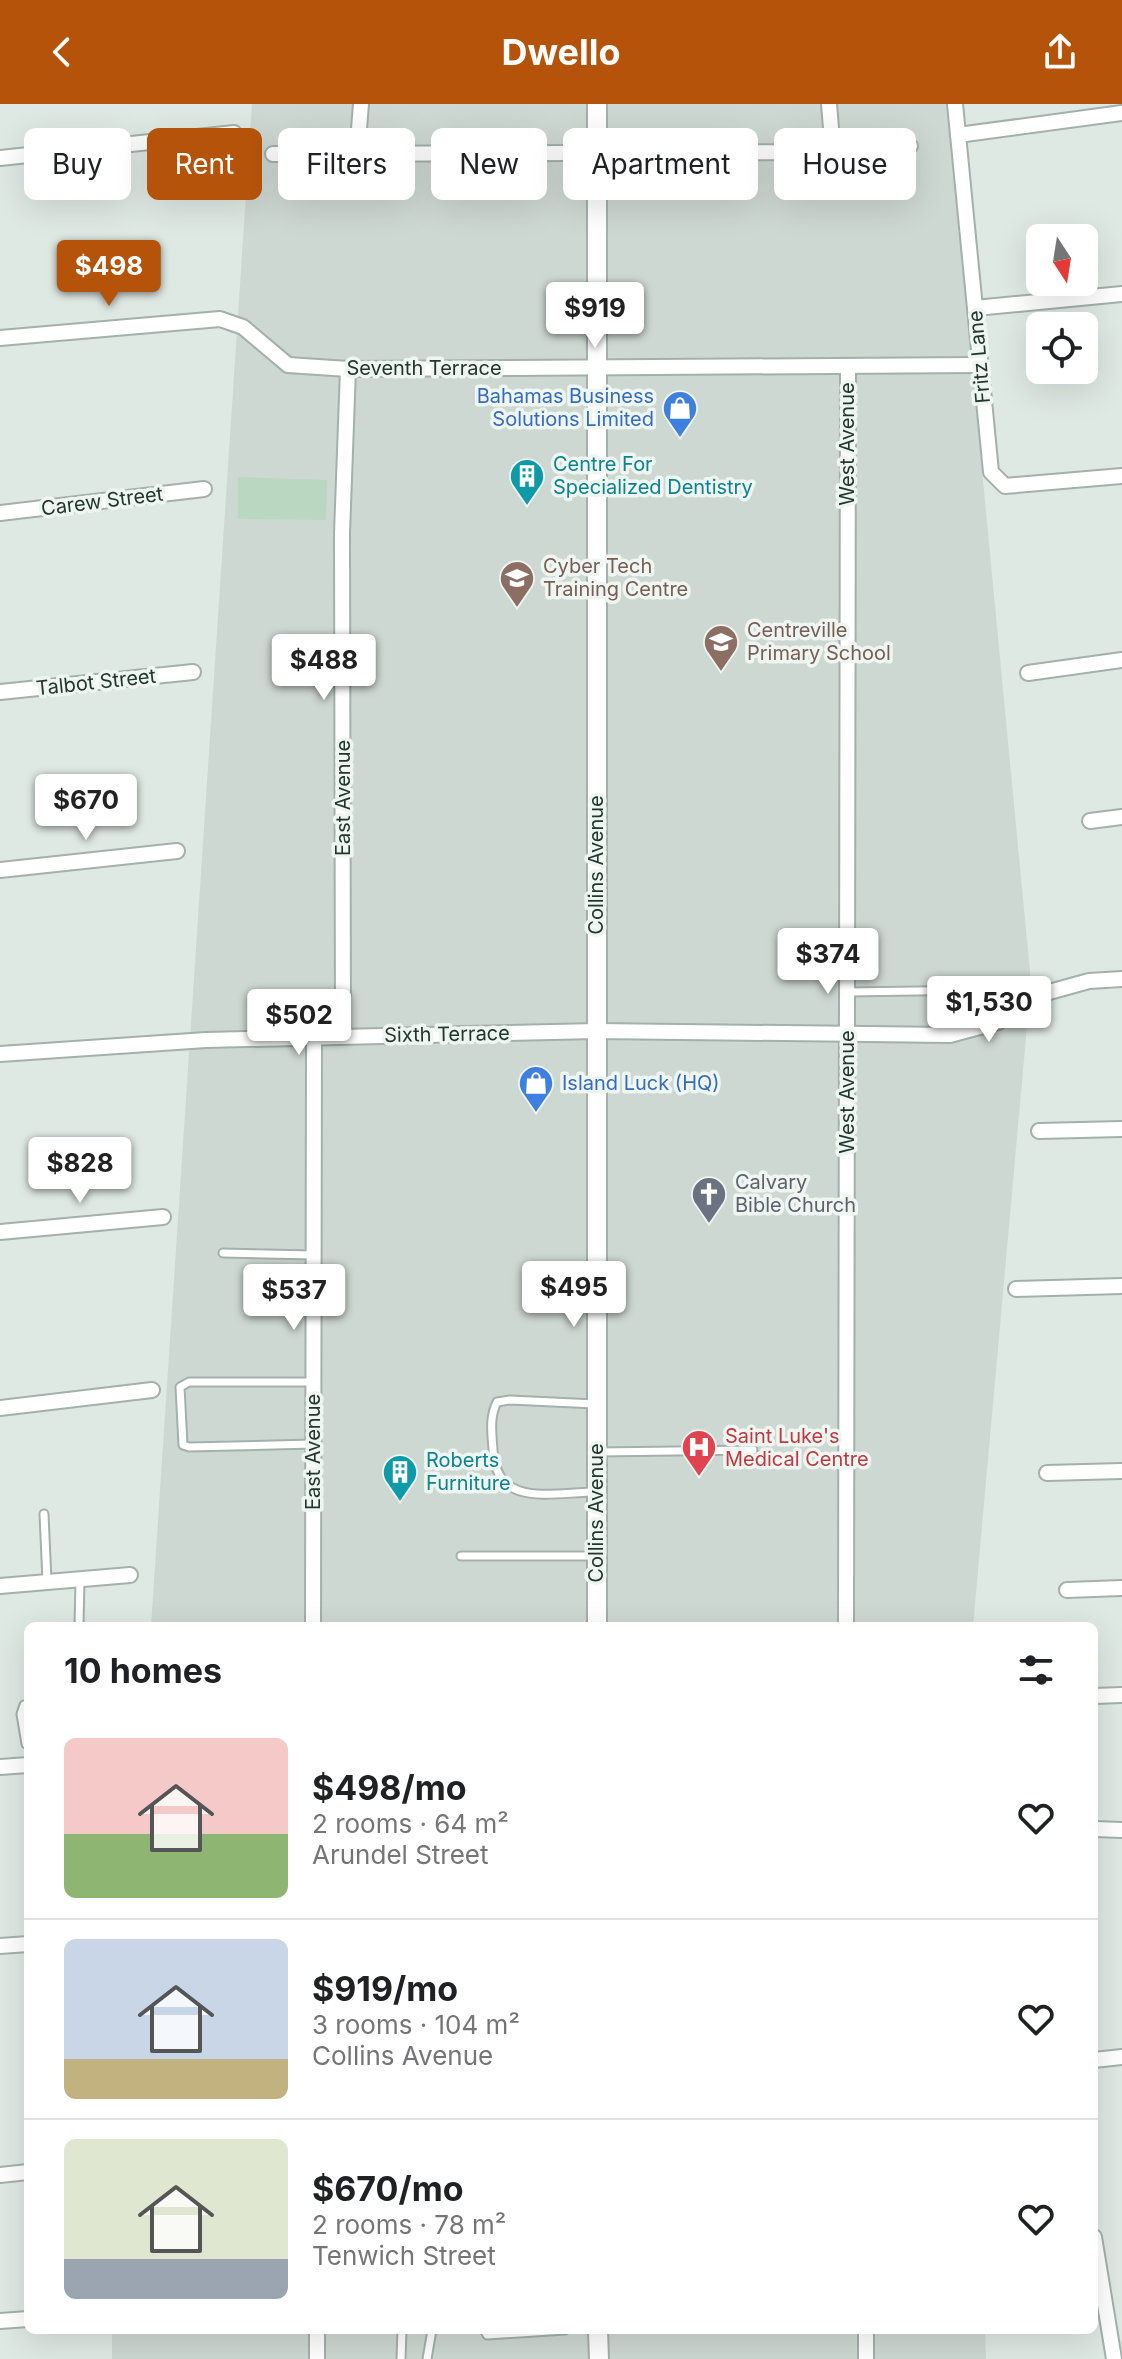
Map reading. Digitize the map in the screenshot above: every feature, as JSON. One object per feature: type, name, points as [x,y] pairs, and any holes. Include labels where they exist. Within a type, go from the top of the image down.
[{"type":"street","points":[[359,128],[361,104]]},
{"type":"street","name":"Collins Avenue","points":[[597,104],[597,128]]},
{"type":"street","points":[[829,104],[831,128]]},
{"type":"street","name":"Fritz Lane","points":[[955,104],[991,472],[1005,486],[1122,476]]},
{"type":"street","points":[[958,135],[1122,113]]},
{"type":"street","points":[[0,158],[147,142]]},
{"type":"street","points":[[415,154],[563,153]]},
{"type":"street","points":[[273,154],[278,154]]},
{"type":"street","name":"Collins Avenue","points":[[597,200],[597,1622]]},
{"type":"street","points":[[975,308],[1122,294]]},
{"type":"street","name":"Seventh Terrace","points":[[0,338],[220,319],[243,327],[288,365],[348,369],[979,365]]},
{"type":"street","name":"West Avenue","points":[[846,1622],[848,366]]},
{"type":"street","name":"East Avenue","points":[[343,1036],[342,533],[348,369]]},
{"type":"street","name":"Carew Street","points":[[0,513],[204,489]]},
{"type":"street","points":[[1028,673],[1122,660]]},
{"type":"street","name":"Talbot Street","points":[[0,692],[193,672]]},
{"type":"street","points":[[1090,821],[1122,817]]},
{"type":"street","points":[[0,870],[177,851]]},
{"type":"street","name":"Sixth Terrace","points":[[0,1054],[206,1040],[343,1036],[597,1031],[950,1035],[998,1022],[1042,994],[1089,981],[1122,979]]},
{"type":"street","name":"East Avenue","points":[[313,1622],[314,1037]]},
{"type":"street","points":[[1039,1131],[1122,1129]]},
{"type":"street","points":[[0,1232],[163,1217]]},
{"type":"street","points":[[1016,1289],[1122,1286]]},
{"type":"street","points":[[0,1408],[152,1390]]},
{"type":"street","points":[[1047,1473],[1122,1471]]},
{"type":"street","points":[[0,1586],[130,1575]]},
{"type":"street","points":[[1067,1590],[1122,1588]]},
{"type":"street","points":[[1098,1696],[1122,1695]]},
{"type":"street","points":[[0,1767],[24,1765]]},
{"type":"street","points":[[1098,1829],[1122,1830]]},
{"type":"street","points":[[0,1946],[24,1944]]},
{"type":"street","points":[[1098,2060],[1122,2057]]},
{"type":"street","points":[[0,2175],[24,2172]]},
{"type":"street","points":[[1098,2261],[1114,2359]]},
{"type":"street","points":[[0,2321],[24,2319]]},
{"type":"street","points":[[317,2334],[317,2359]]},
{"type":"street","points":[[598,2334],[599,2359]]},
{"type":"street","points":[[866,2334],[866,2359]]},
{"type":"lane","points":[[847,992],[987,990],[1000,999],[1011,1013]]},
{"type":"lane","points":[[223,1253],[313,1255]]},
{"type":"lane","points":[[313,1382],[189,1382],[180,1387],[179,1417],[183,1445],[189,1447],[313,1444]]},
{"type":"lane","points":[[595,1404],[510,1400],[497,1402],[491,1414],[494,1466],[500,1482],[517,1492],[596,1492]]},
{"type":"lane","points":[[596,1452],[753,1450]]},
{"type":"lane","points":[[44,1514],[47,1581]]},
{"type":"lane","points":[[461,1556],[596,1556]]},
{"type":"lane","points":[[79,1622],[80,1579]]},
{"type":"lane","points":[[24,1705],[21,1714],[24,1732]]},
{"type":"lane","points":[[401,2359],[402,2334]]},
{"type":"lane","points":[[427,2359],[431,2334]]},
{"type":"shaded area","points":[[252,104],[947,104],[1031,982],[973,1622],[151,1622],[246,200],[262,200],[262,128],[250,128]]},
{"type":"shaded area","points":[[112,2334],[985,2334],[986,2359],[112,2359]]},
{"type":"green space","points":[[238,477],[327,480],[326,520],[238,519]]},
{"type":"place","name":"Bahamas Business Solutions Limited","points":[[680,439]]},
{"type":"place","name":"Centre For Specialized Dentistry","points":[[527,507]]},
{"type":"place","name":"Cyber Tech Training Centre","points":[[517,609]]},
{"type":"place","name":"Centreville Primary School","points":[[721,673]]},
{"type":"place","name":"Island Luck (HQ)","points":[[536,1114]]},
{"type":"place","name":"Calvary Bible Church","points":[[709,1225]]},
{"type":"place","name":"Saint Luke's Medical Centre","points":[[699,1478]]},
{"type":"place","name":"Roberts Furniture","points":[[400,1503]]}]
